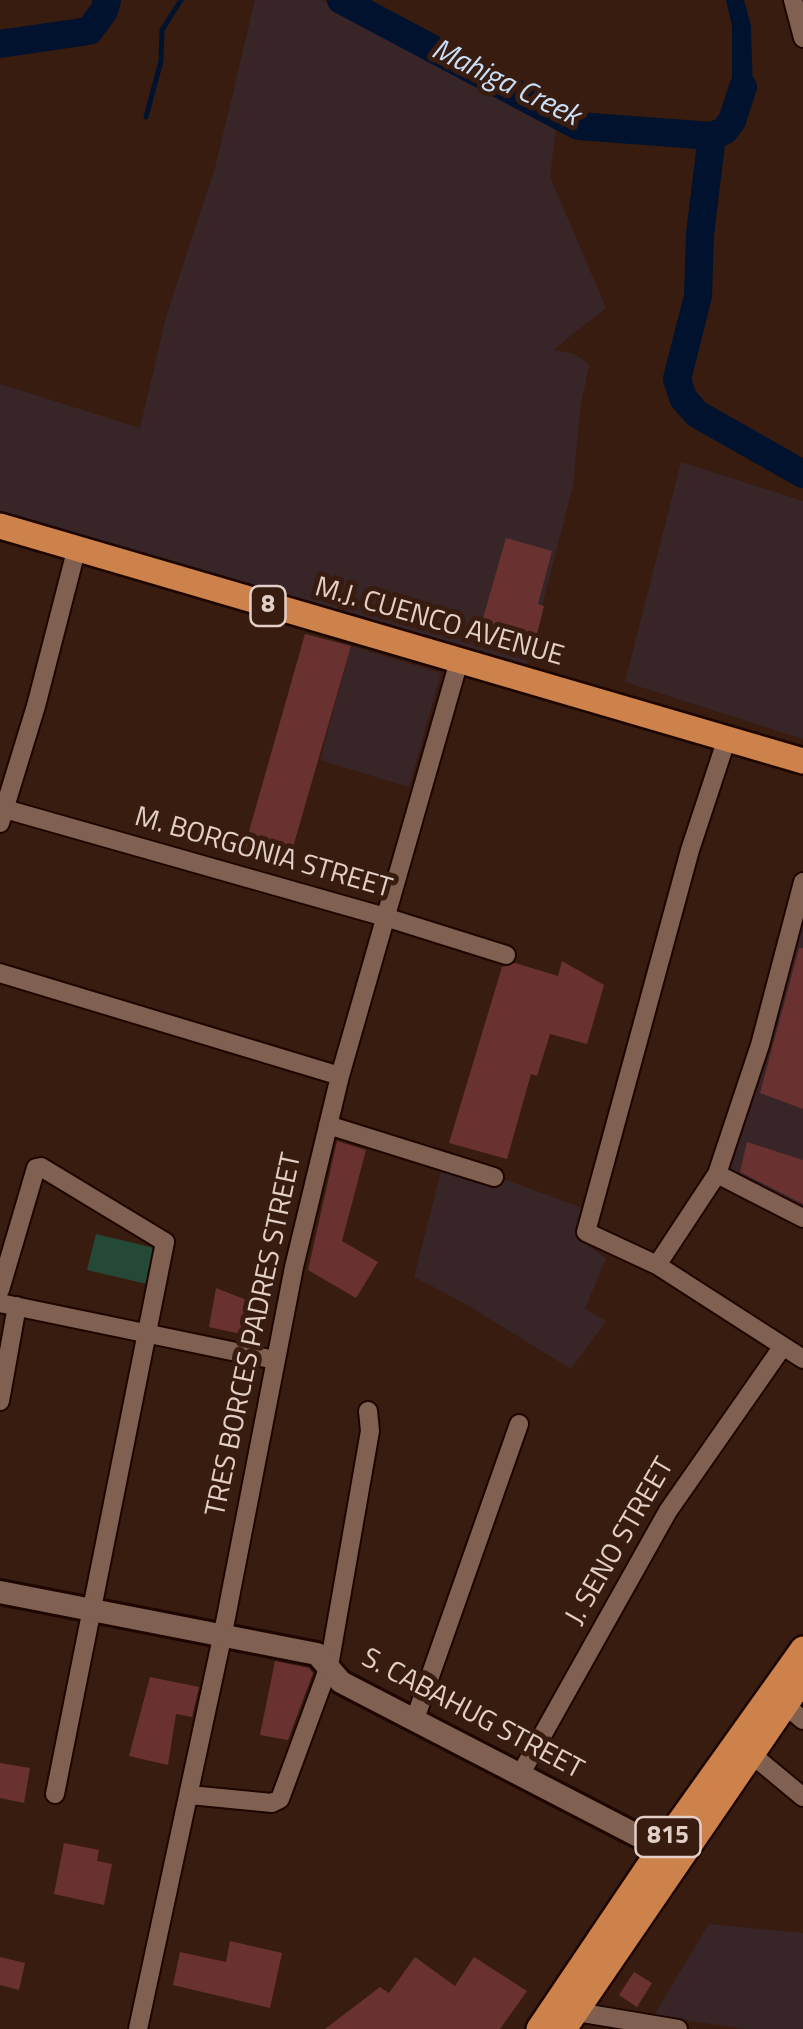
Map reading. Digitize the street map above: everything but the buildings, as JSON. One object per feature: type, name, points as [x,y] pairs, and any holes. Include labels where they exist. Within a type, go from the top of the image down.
[{"type":"main road","name":"M.J. CUENCO AVENUE","points":[[0,526],[803,761]]},
{"type":"main road","name":"815","points":[[558,2020],[803,1649]]},
{"type":"main road","name":"815","points":[[670,1853],[750,1753],[794,1712],[803,1679]]},
{"type":"street","points":[[794,0],[803,38]]},
{"type":"street","points":[[2,816],[36,706],[76,550]]},
{"type":"street","name":"TRES BORCES PADRES STREET","points":[[138,2029],[190,1795],[294,1267],[340,1076],[459,661]]},
{"type":"street","points":[[727,738],[690,850],[586,1232],[657,1266],[803,1359]]},
{"type":"street","name":"M. BORGONIA STREET","points":[[2,816],[385,917],[506,954]]},
{"type":"street","points":[[657,1266],[717,1174],[760,1045],[803,882]]},
{"type":"street","points":[[0,973],[340,1076]]},
{"type":"street","points":[[328,1125],[494,1177]]},
{"type":"street","points":[[0,1290],[33,1170],[41,1167],[164,1242],[55,1794]]},
{"type":"street","points":[[717,1174],[803,1218]]},
{"type":"street","points":[[0,1401],[9,1305],[275,1360]]},
{"type":"street","name":"J. SENO STREET","points":[[520,1775],[668,1511],[783,1346]]},
{"type":"street","points":[[190,1795],[278,1802],[329,1666],[370,1431],[368,1411]]},
{"type":"street","points":[[414,1719],[519,1424]]},
{"type":"street","name":"S. CABAHUG STREET","points":[[0,1592],[317,1654],[342,1682],[670,1853]]},
{"type":"street","points":[[750,1753],[803,1797]]},
{"type":"street","points":[[558,2020],[678,2029]]},
{"type":"shaded area","points":[[255,0],[321,0],[557,121],[550,177],[606,308],[553,350],[575,354],[589,365],[580,410],[573,486],[527,664],[445,645],[107,548],[0,513],[0,384],[140,428],[166,317],[215,168]]},
{"type":"shaded area","points":[[681,462],[803,501],[803,739],[625,682]]},
{"type":"shaded area","points":[[351,646],[441,673],[409,787],[320,760]]},
{"type":"shaded area","points":[[803,915],[803,1213],[725,1171]]},
{"type":"shaded area","points":[[443,1164],[498,1177],[585,1209],[576,1238],[606,1258],[585,1309],[606,1321],[571,1369],[414,1277]]},
{"type":"shaded area","points":[[709,1924],[803,1933],[803,2029],[744,2029],[654,2015]]},
{"type":"green space","points":[[96,1234],[159,1249],[151,1285],[87,1270]]},
{"type":"water","points":[[726,0],[744,0],[751,26],[753,92],[732,121],[732,26]]},
{"type":"waterway","name":"Mahiga Creek","points":[[0,44],[89,31],[107,0]]},
{"type":"waterway","points":[[146,117],[161,61],[162,30],[181,0]]},
{"type":"waterway","name":"Mahiga Creek","points":[[341,0],[578,126],[712,136],[724,131],[732,121],[743,87]]},
{"type":"waterway","points":[[712,136],[700,234],[698,296],[677,379],[683,398],[697,414],[803,474]]}]
